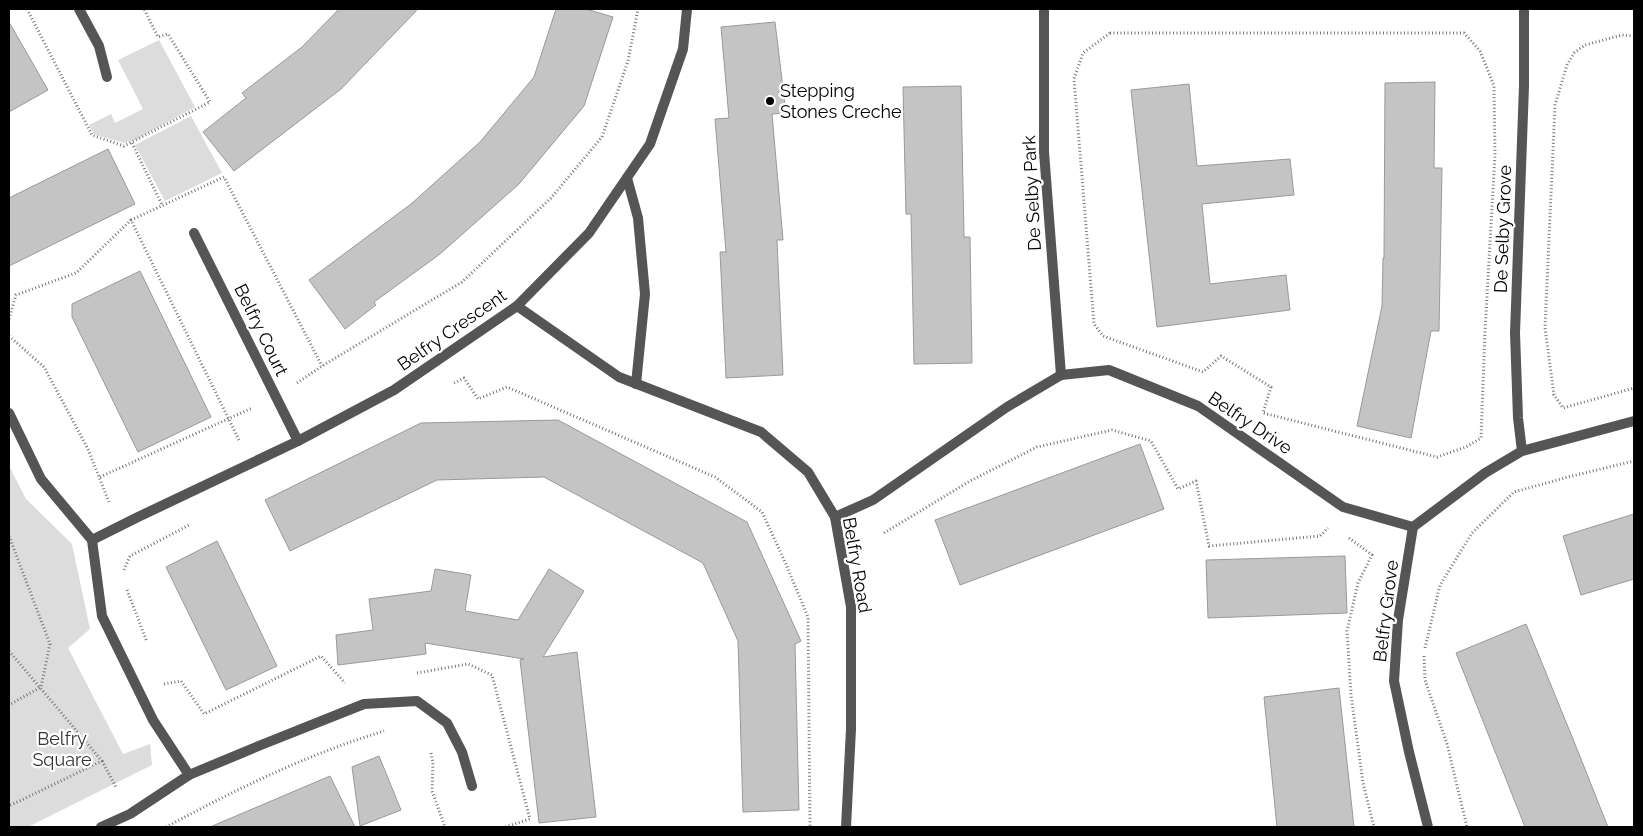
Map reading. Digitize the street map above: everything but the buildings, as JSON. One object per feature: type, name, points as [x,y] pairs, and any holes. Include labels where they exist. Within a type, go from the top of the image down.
[{"type":"street","points":[[79,9],[98,46],[107,77]]},
{"type":"street","name":"Belfry Crescent","points":[[92,540],[298,441],[394,390],[517,306],[589,233],[650,144],[683,49],[687,9]]},
{"type":"street","name":"De Selby Park","points":[[1044,9],[1044,152],[1061,375]]},
{"type":"street","name":"De Selby Grove","points":[[1522,451],[1518,418],[1515,333],[1524,86],[1524,9]]},
{"type":"street","points":[[627,178],[638,218],[645,294],[636,384]]},
{"type":"street","name":"Belfry Court","points":[[194,233],[298,441]]},
{"type":"street","name":"Belfry Road","points":[[517,306],[619,377],[761,432],[808,472],[835,517],[852,607],[851,729],[846,827]]},
{"type":"street","name":"Belfry Drive","points":[[1061,375],[1109,370],[1198,406],[1344,507],[1413,527]]},
{"type":"street","points":[[835,517],[873,500],[1007,407],[1061,375]]},
{"type":"street","points":[[9,413],[42,479],[92,540],[102,616],[153,720],[189,775]]},
{"type":"street","points":[[1413,527],[1485,474],[1522,451],[1634,421]]},
{"type":"street","name":"Belfry Grove","points":[[1413,527],[1398,620],[1394,682],[1428,827]]},
{"type":"street","points":[[102,827],[130,814],[189,775],[364,704],[417,701],[447,723],[462,752],[472,786]]},
{"type":"path","points":[[294,385],[322,366],[462,282],[551,198],[602,137],[628,61],[638,9]]},
{"type":"path","points":[[1110,33],[1464,33],[1480,51],[1494,86],[1495,154],[1481,438],[1466,447],[1437,457],[1263,413],[1271,387],[1221,356],[1203,372],[1103,336],[1094,324],[1074,79],[1084,54],[1110,33]]},
{"type":"path","points":[[1634,36],[1622,35],[1585,45],[1574,53],[1567,65],[1555,105],[1545,328],[1554,395],[1563,408],[1634,388]]},
{"type":"path","points":[[132,143],[162,205]]},
{"type":"path","points":[[9,319],[16,295],[76,273],[132,220],[224,177],[322,366]]},
{"type":"path","points":[[132,220],[242,445]]},
{"type":"path","points":[[9,336],[44,367],[88,449],[110,503]]},
{"type":"path","points":[[446,388],[464,378],[478,398],[506,386],[715,477],[762,512],[808,617],[810,827]]},
{"type":"path","points":[[100,477],[254,407]]},
{"type":"path","points":[[884,533],[970,481],[1037,447],[1112,430],[1151,441],[1178,489],[1196,481],[1209,546],[1320,536],[1332,525]]},
{"type":"path","points":[[1467,827],[1447,744],[1425,680],[1424,651],[1440,585],[1472,533],[1514,492],[1634,461]]},
{"type":"path","points":[[122,575],[130,556],[191,524]]},
{"type":"path","points":[[9,536],[50,644],[40,687],[9,704]]},
{"type":"path","points":[[1348,537],[1372,555],[1358,583],[1348,631],[1351,695],[1364,782],[1374,827]]},
{"type":"path","points":[[125,584],[149,648]]},
{"type":"path","points":[[9,651],[102,761],[116,787]]},
{"type":"path","points":[[162,684],[182,681],[204,714],[321,656],[348,685]]},
{"type":"path","points":[[412,674],[468,664],[492,675],[530,819],[505,827]]},
{"type":"path","points":[[166,827],[214,801],[279,771],[365,737],[391,729]]},
{"type":"path","points":[[430,749],[433,763],[432,790],[445,827]]},
{"type":"path","points":[[9,806],[102,761]]},
{"type":"green space","points":[[159,40],[195,107],[133,141],[124,143],[94,134],[89,125],[111,114],[115,123],[143,109],[118,60]]},
{"type":"green space","points":[[191,116],[222,173],[165,201],[135,145]]},
{"type":"green space","name":"Belfry Square","points":[[9,466],[26,499],[72,544],[90,629],[68,648],[123,754],[150,744],[152,765],[28,827],[9,827]]},
{"type":"place","name":"Stepping Stones Creche","points":[[770,101]]}]
